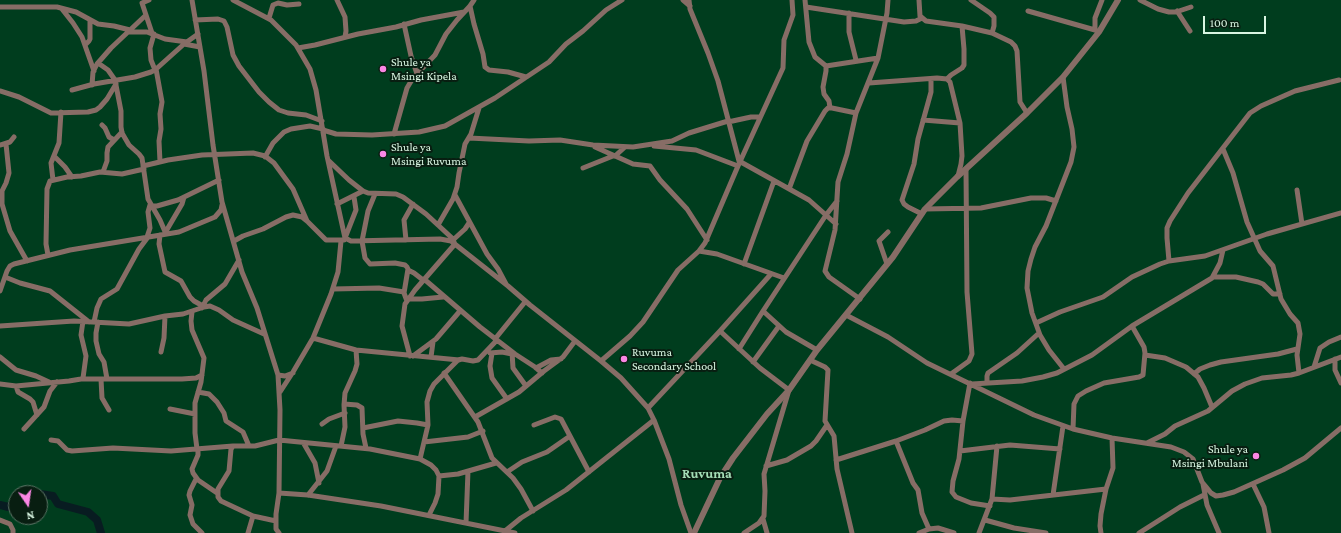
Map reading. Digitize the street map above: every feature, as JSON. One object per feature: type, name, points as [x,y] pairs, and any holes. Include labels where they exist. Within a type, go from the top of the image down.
[{"type":"street","points":[[149,0],[141,1],[153,34],[150,48],[151,60],[155,69],[162,102],[159,141],[160,162]]},
{"type":"street","points":[[192,0],[222,202],[242,272],[257,308],[278,375],[280,392],[279,493],[276,528],[279,533]]},
{"type":"street","points":[[233,0],[269,18],[298,48],[305,59],[314,79],[344,239]]},
{"type":"street","points":[[337,0],[345,17],[345,37]]},
{"type":"street","points":[[394,134],[407,88],[417,74],[432,59],[446,34],[474,0]]},
{"type":"street","points":[[266,157],[273,143],[284,132],[291,129],[314,126],[330,133],[372,136],[419,132],[445,126],[479,108],[549,62],[566,44],[606,10],[622,0]]},
{"type":"street","points":[[683,0],[690,6]]},
{"type":"street","points":[[689,0],[718,81],[738,163]]},
{"type":"street","points":[[601,361],[630,336],[643,322],[678,270],[707,240],[738,163],[783,68],[784,40],[793,15],[792,0]]},
{"type":"street","points":[[806,0],[810,48],[816,59],[826,66],[856,60],[878,58]]},
{"type":"street","points":[[860,299],[829,277],[826,273],[826,268],[836,224],[837,186],[847,154],[856,112],[878,58],[888,0]]},
{"type":"street","points":[[919,0],[919,12],[922,18],[926,21],[962,26],[992,33],[1011,42],[1015,46],[1017,51],[1020,102],[1027,113]]},
{"type":"street","points":[[971,0],[994,17],[992,33]]},
{"type":"street","points":[[1097,31],[1094,18],[1102,0]]},
{"type":"street","points":[[694,533],[724,471],[749,436],[789,390],[810,360],[860,299],[887,264],[924,211],[957,177],[1027,113],[1063,77],[1118,0]]},
{"type":"street","points":[[1140,0],[1158,9],[1169,12],[1191,7]]},
{"type":"street","points":[[269,18],[273,5],[278,3],[286,6],[298,4]]},
{"type":"street","points":[[0,8],[50,6],[62,8],[76,12],[98,24],[114,26],[129,31],[153,34],[165,39],[200,47]]},
{"type":"street","points":[[470,6],[485,67],[489,70],[508,72],[526,77]]},
{"type":"street","points":[[806,7],[907,22],[916,21],[922,18]]},
{"type":"street","points":[[62,8],[77,29],[85,45],[94,71]]},
{"type":"street","points":[[1028,11],[1097,31]]},
{"type":"street","points":[[1178,11],[1190,31]]},
{"type":"street","points":[[298,48],[310,47],[345,37],[464,12]]},
{"type":"street","points":[[849,13],[849,32],[856,60]]},
{"type":"street","points":[[92,85],[94,71],[98,63],[111,48],[146,15]]},
{"type":"street","points":[[195,20],[218,18],[224,20],[228,27],[233,55],[238,66],[259,92],[279,110],[288,113],[306,115],[322,121]]},
{"type":"street","points":[[85,45],[90,41],[90,20]]},
{"type":"street","points":[[404,24],[411,56],[417,74]]},
{"type":"street","points":[[947,79],[964,65],[962,26]]},
{"type":"street","points":[[72,90],[92,85],[116,82],[146,74],[155,69],[185,43],[198,34]]},
{"type":"street","points":[[98,63],[108,70],[116,82],[121,111],[122,132],[125,141],[139,154],[144,168],[147,193],[151,205],[160,220],[164,234]]},
{"type":"street","points":[[826,66],[823,92],[829,101],[830,108]]},
{"type":"street","points":[[1063,77],[1074,148],[1071,162],[1056,201],[1046,226],[1035,247],[1028,271],[1027,288],[1029,302],[1039,333],[1049,350],[1064,369]]},
{"type":"street","points":[[869,83],[943,78],[950,82],[953,89],[960,123],[962,156],[957,177]]},
{"type":"street","points":[[931,79],[931,92],[918,139],[914,164],[902,200],[904,204],[908,207],[924,211],[981,208],[1031,198],[1046,198],[1056,201]]},
{"type":"street","points":[[1170,261],[1167,228],[1170,221],[1188,193],[1253,110],[1295,91],[1339,80]]},
{"type":"street","points":[[0,91],[26,99],[51,113],[96,110],[107,99],[116,82]]},
{"type":"street","points":[[438,225],[455,195],[465,144],[469,138],[479,108]]},
{"type":"street","points":[[789,189],[807,141],[825,111],[830,108],[856,112]]},
{"type":"street","points":[[53,180],[51,163],[59,143],[61,112]]},
{"type":"street","points":[[469,138],[529,141],[560,140],[593,145],[625,147],[672,141],[691,132],[728,121],[760,117]]},
{"type":"street","points":[[923,120],[960,123]]},
{"type":"street","points":[[102,125],[105,128],[108,137],[114,140]]},
{"type":"street","points":[[103,172],[107,161],[107,150],[122,132]]},
{"type":"street","points":[[0,145],[10,142],[14,137]]},
{"type":"street","points":[[6,144],[9,173],[2,191],[3,209],[10,231],[27,261]]},
{"type":"street","points":[[593,145],[614,156],[637,165],[650,166],[660,180],[687,209],[707,240]]},
{"type":"street","points":[[647,145],[700,151],[738,163],[809,200],[836,224]]},
{"type":"street","points":[[583,168],[614,156],[625,147]]},
{"type":"street","points":[[1223,149],[1233,173],[1247,222],[1260,250],[1273,266],[1280,294],[1284,303],[1298,323],[1300,329],[1297,349],[1299,373]]},
{"type":"street","points":[[48,255],[46,244],[47,189],[48,184],[53,180],[103,172],[122,174],[160,162],[202,155],[253,153],[266,157],[274,162],[293,189],[307,221]]},
{"type":"street","points":[[54,156],[72,176]]},
{"type":"street","points":[[328,159],[349,180],[363,191],[375,194],[396,194],[413,204],[438,225],[454,242],[525,302],[621,378],[648,408],[654,420],[669,459],[681,505],[691,533]]},
{"type":"street","points":[[951,374],[969,361],[972,354],[967,292],[966,169]]},
{"type":"street","points":[[0,181],[7,180]]},
{"type":"street","points":[[151,205],[165,204],[184,197],[219,180]]},
{"type":"street","points":[[744,264],[774,181]]},
{"type":"street","points":[[1297,190],[1302,224]]},
{"type":"street","points":[[338,204],[363,191]]},
{"type":"street","points":[[375,194],[368,211],[362,241],[367,262],[370,264],[395,263],[405,265],[408,270],[417,274],[512,353],[542,373]]},
{"type":"street","points":[[455,195],[469,223],[507,286]]},
{"type":"street","points":[[184,197],[182,204],[159,244],[165,272],[181,281],[190,297],[202,307]]},
{"type":"street","points":[[280,392],[293,373],[312,338],[333,289],[344,239],[356,210],[354,197]]},
{"type":"street","points":[[739,349],[784,278],[837,201]]},
{"type":"street","points":[[0,289],[10,266],[48,255],[186,230],[215,217],[221,210],[222,202]]},
{"type":"street","points":[[406,240],[404,220],[413,204]]},
{"type":"street","points":[[81,380],[85,375],[86,361],[81,335],[91,322],[101,299],[117,289],[147,237],[150,228],[148,212],[151,205]]},
{"type":"street","points":[[1036,323],[1060,312],[1103,297],[1139,273],[1170,261],[1205,256],[1254,238],[1340,213]]},
{"type":"street","points":[[234,241],[263,229],[290,215],[302,217],[326,240],[344,239],[362,241],[440,239],[454,242]]},
{"type":"street","points":[[412,356],[402,326],[404,307],[407,300],[469,223]]},
{"type":"street","points":[[887,264],[879,241],[888,232]]},
{"type":"street","points":[[1213,277],[1220,263],[1223,250]]},
{"type":"street","points":[[698,251],[712,253],[784,278]]},
{"type":"street","points":[[202,307],[206,300],[225,284],[239,260]]},
{"type":"street","points":[[407,300],[404,292],[408,270]]},
{"type":"street","points":[[648,408],[771,274]]},
{"type":"street","points":[[5,277],[20,283],[50,290],[91,322],[96,333],[99,354],[104,362],[107,379]]},
{"type":"street","points":[[971,384],[1031,380],[1057,373],[1097,351],[1132,326],[1213,277],[1236,277],[1258,282],[1263,284],[1273,294],[1280,294]]},
{"type":"street","points":[[333,289],[379,288],[404,292]]},
{"type":"street","points":[[407,300],[443,297]]},
{"type":"street","points":[[312,338],[356,350],[459,360],[476,360],[484,354],[496,340],[525,302]]},
{"type":"street","points":[[0,326],[45,322],[129,324],[164,316],[192,312],[202,307],[210,306],[233,320],[264,334]]},
{"type":"street","points":[[412,356],[433,342],[460,311]]},
{"type":"street","points":[[763,311],[791,336],[818,350]]},
{"type":"street","points":[[192,312],[192,330],[204,358],[202,375],[195,403],[198,455],[192,469],[193,473],[196,479],[217,493],[221,501],[253,516],[276,521]]},
{"type":"street","points":[[846,315],[888,336],[927,363],[1034,415],[1073,429],[1112,438],[1171,447],[1184,452],[1193,459],[1202,482],[1207,505],[1219,533]]},
{"type":"street","points":[[161,352],[164,338],[164,316]]},
{"type":"street","points":[[753,362],[779,326]]},
{"type":"street","points":[[1073,429],[1074,404],[1078,396],[1104,383],[1143,375],[1145,355],[1144,347],[1132,326]]},
{"type":"street","points":[[720,331],[753,362],[789,390]]},
{"type":"street","points":[[988,383],[988,373],[1017,353],[1039,333]]},
{"type":"street","points":[[1314,367],[1320,348],[1341,337]]},
{"type":"street","points":[[475,417],[507,399],[526,386],[568,353],[576,341]]},
{"type":"street","points":[[431,357],[433,342]]},
{"type":"street","points":[[1194,374],[1200,369],[1221,362],[1278,354],[1297,349]]},
{"type":"street","points":[[308,495],[327,471],[344,434],[345,393],[356,364],[356,350]]},
{"type":"street","points":[[484,354],[502,352],[512,353]]},
{"type":"street","points":[[492,353],[490,366],[492,378],[507,399]]},
{"type":"street","points":[[512,353],[513,368],[526,386]]},
{"type":"street","points":[[1145,355],[1165,358],[1186,367],[1198,377],[1212,407]]},
{"type":"street","points":[[0,357],[16,370],[50,382]]},
{"type":"street","points":[[1147,443],[1165,434],[1175,426],[1199,416],[1245,384],[1262,378],[1299,373],[1341,357]]},
{"type":"street","points":[[536,368],[551,360],[561,359]]},
{"type":"street","points":[[1335,359],[1335,370],[1341,383]]},
{"type":"street","points":[[420,460],[428,425],[428,397],[434,384],[453,364],[459,360]]},
{"type":"street","points":[[810,360],[825,367],[828,371],[825,417],[826,425],[834,436],[836,460],[852,533]]},
{"type":"street","points":[[278,375],[285,376],[293,373]]},
{"type":"street","points":[[444,374],[475,417],[483,431],[489,453],[496,463],[513,478],[533,511]]},
{"type":"street","points":[[0,384],[16,386],[101,379],[182,379],[196,378],[202,375]]},
{"type":"street","points":[[101,379],[102,398],[109,410]]},
{"type":"street","points":[[24,429],[38,416],[46,404],[50,391],[57,382]]},
{"type":"street","points":[[971,384],[963,421],[960,451],[952,492],[956,497],[971,503],[990,506]]},
{"type":"street","points":[[16,386],[18,392],[30,398],[33,402],[38,416]]},
{"type":"street","points":[[767,533],[763,519],[765,513],[764,474],[789,390]]},
{"type":"street","points":[[198,392],[209,394],[217,402],[224,413],[226,421],[243,432],[249,446]]},
{"type":"street","points":[[344,404],[360,406],[362,411],[366,448]]},
{"type":"street","points":[[170,409],[195,414]]},
{"type":"street","points":[[322,424],[329,419],[345,413]]},
{"type":"street","points":[[534,425],[554,417],[559,417],[589,472]]},
{"type":"street","points":[[505,531],[566,490],[654,420]]},
{"type":"street","points":[[363,428],[398,421],[428,425]]},
{"type":"street","points":[[836,460],[925,430],[944,421],[963,421]]},
{"type":"street","points":[[766,466],[787,460],[811,446],[826,425]]},
{"type":"street","points":[[1053,495],[1063,426]]},
{"type":"street","points":[[1202,482],[1210,493],[1220,496],[1234,492],[1283,470],[1305,458],[1341,428]]},
{"type":"street","points":[[424,442],[468,437],[483,431]]},
{"type":"street","points":[[507,472],[522,462],[547,452],[570,436]]},
{"type":"street","points":[[1101,533],[1101,514],[1106,489],[1113,468],[1112,438]]},
{"type":"street","points":[[51,440],[58,441],[67,450],[72,451],[113,448],[166,450],[198,449],[261,445],[279,440],[304,444],[366,448],[420,460],[431,465],[436,470],[439,476],[438,494],[429,515]]},
{"type":"street","points":[[896,440],[913,483],[917,489],[922,513],[929,529]]},
{"type":"street","points":[[304,444],[313,457],[319,483]]},
{"type":"street","points":[[960,451],[997,446],[1022,445],[1060,449]]},
{"type":"street","points":[[217,493],[229,471],[231,449],[233,446]]},
{"type":"street","points":[[979,533],[992,499],[997,446]]},
{"type":"street","points":[[439,476],[468,471],[496,463]]},
{"type":"street","points":[[466,523],[468,471]]},
{"type":"street","points":[[196,479],[189,495],[192,505],[190,515],[193,524],[202,533]]},
{"type":"street","points":[[1253,484],[1264,507],[1269,533]]},
{"type":"street","points":[[992,499],[1010,500],[1106,489]]},
{"type":"street","points":[[279,493],[308,495],[381,506],[429,515],[498,531],[515,533]]},
{"type":"street","points":[[1139,533],[1180,507],[1204,495]]},
{"type":"street","points":[[248,533],[253,516]]},
{"type":"street","points":[[744,533],[763,519]]},
{"type":"street","points":[[0,520],[10,524],[13,533]]},
{"type":"street","points":[[985,520],[1014,528],[1046,533]]},
{"type":"street","points":[[919,533],[929,529],[938,528],[954,533]]},
{"type":"waterway","points":[[48,495],[53,496],[58,504],[88,512],[97,520],[101,533]]},
{"type":"waterway","points":[[0,505],[8,507]]},
{"type":"place","name":"Shule ya Msingi Kipela","points":[[383,69]]},
{"type":"place","name":"Shule ya Msingi Ruvuma","points":[[383,154]]},
{"type":"place","name":"Ruvuma Secondary School","points":[[624,359]]},
{"type":"place","name":"Shule ya Msingi Mbulani","points":[[1256,456]]},
{"type":"district","name":"Ruvuma","points":[[707,474]]}]
